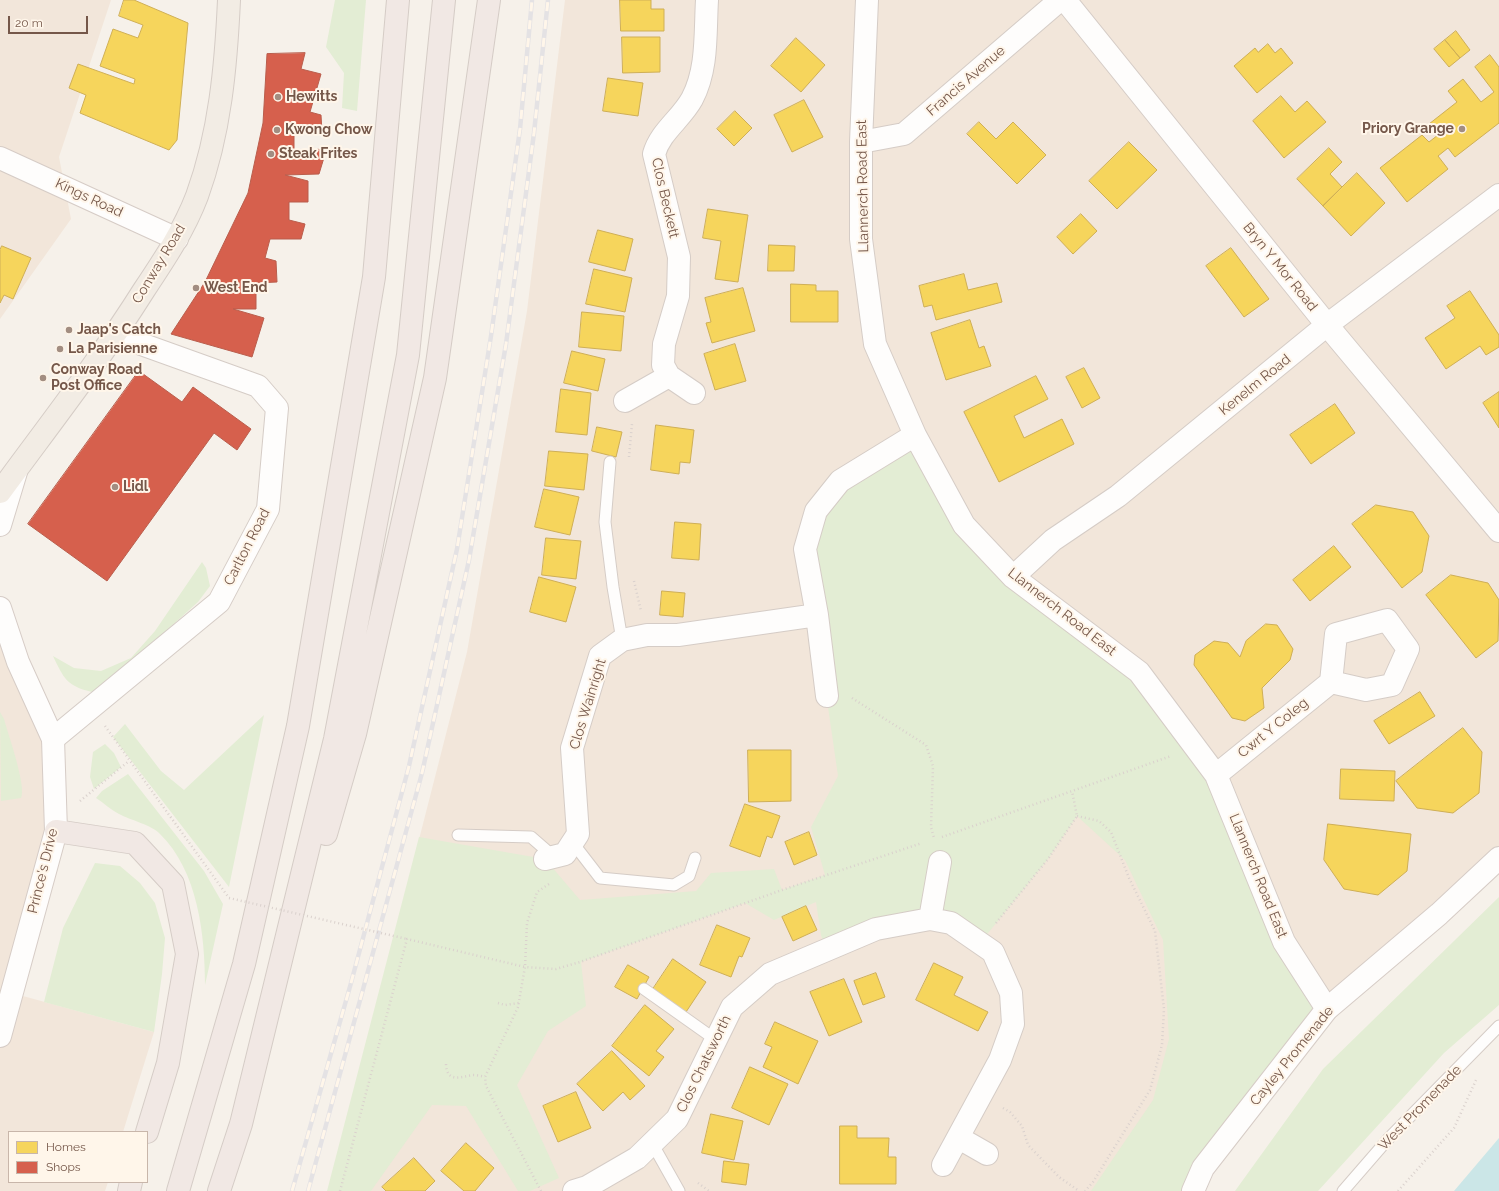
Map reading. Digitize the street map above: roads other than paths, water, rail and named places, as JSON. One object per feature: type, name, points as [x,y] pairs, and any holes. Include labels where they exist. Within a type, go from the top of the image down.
[{"type":"highway","points":[[178,1191],[244,964],[298,726],[374,277],[398,0]]},
{"type":"highway","points":[[241,1124],[335,739],[408,355],[444,0]]},
{"type":"highway","points":[[219,1191],[241,1124],[355,734],[432,394],[489,0]]},
{"type":"highway","points":[[56,825],[135,843],[173,884],[187,954],[168,1063],[147,1131]]},
{"type":"main road","name":"Conway Road","points":[[0,492],[116,335],[177,239],[196,196],[211,151],[221,100],[227,47],[229,0]]},
{"type":"street","name":"Clos Beckett","points":[[669,376],[663,365],[664,344],[678,296],[679,257],[654,154],[656,144],[691,100],[702,74],[707,0]]},
{"type":"street","name":"Llannerch Road East","points":[[867,0],[861,142],[861,239],[875,344],[915,435],[964,525],[1013,577],[1139,672],[1216,775],[1284,942],[1327,1009]]},
{"type":"street","name":"Francis Avenue","points":[[861,142],[904,134],[1060,0]]},
{"type":"street","name":"Bryn Y Mor Road","points":[[1065,0],[1327,326],[1499,531]]},
{"type":"street","name":"Kings Road","points":[[0,158],[177,239]]},
{"type":"street","name":"Kenelm Road","points":[[1013,577],[1052,540],[1118,496],[1327,326],[1499,195]]},
{"type":"street","name":"Carlton Road","points":[[53,739],[219,602],[268,509],[277,408],[258,386],[116,335]]},
{"type":"street","points":[[630,398],[669,376],[694,393]]},
{"type":"street","points":[[827,696],[817,615],[805,549],[816,511],[840,481],[915,435]]},
{"type":"street","points":[[0,525],[17,469]]},
{"type":"street","name":"Prince's Drive","points":[[0,608],[18,662],[53,739],[56,825],[0,1036]]},
{"type":"street","name":"Clos Wainright","points":[[559,853],[578,834],[572,748],[600,656],[622,640],[647,635],[678,635],[817,615]]},
{"type":"street","name":"Prince's Drive","points":[[0,637],[18,662]]},
{"type":"street","name":"Cwrt Y Coleg","points":[[1216,775],[1330,682]]},
{"type":"street","name":"Cayley Promenade","points":[[1193,1191],[1204,1168],[1327,1009],[1439,914],[1499,858]]},
{"type":"street","points":[[930,919],[940,862]]},
{"type":"street","name":"Clos Chatsworth","points":[[574,1191],[587,1187],[637,1158],[677,1119],[732,1007],[770,974],[876,930],[930,919],[952,923],[993,952],[1011,993],[1013,1024],[1000,1060],[943,1165]]},
{"type":"street","points":[[959,1138],[987,1154]]},
{"type":"lane","points":[[610,462],[606,522],[613,587],[622,640]]},
{"type":"lane","points":[[458,835],[531,837],[600,878],[674,885],[689,876],[694,858]]},
{"type":"lane","points":[[644,989],[716,1040]]},
{"type":"lane","name":"West Promenade","points":[[1344,1191],[1389,1138],[1499,1026]]},
{"type":"lane","points":[[652,1143],[679,1191]]},
{"type":"water","points":[[1499,1138],[1499,1191],[1454,1191]]},
{"type":"railway","points":[[292,1191],[351,983],[409,766],[457,549],[491,336],[520,129],[532,0]]},
{"type":"railway","points":[[308,1191],[422,773],[469,560],[506,344],[534,133],[548,0]]},
{"type":"place","name":"Hewitts","points":[[278,97]]},
{"type":"place","name":"Priory Grange","points":[[1462,129]]},
{"type":"place","name":"Kwong Chow","points":[[277,130]]},
{"type":"place","name":"Steak Frites","points":[[271,154]]},
{"type":"place","name":"West End","points":[[196,288]]},
{"type":"place","name":"Jaap's Catch","points":[[69,330]]},
{"type":"place","name":"La Parisienne","points":[[60,349]]},
{"type":"place","name":"Conway Road Post Office","points":[[43,378]]},
{"type":"place","name":"Lidl","points":[[115,487]]}]
